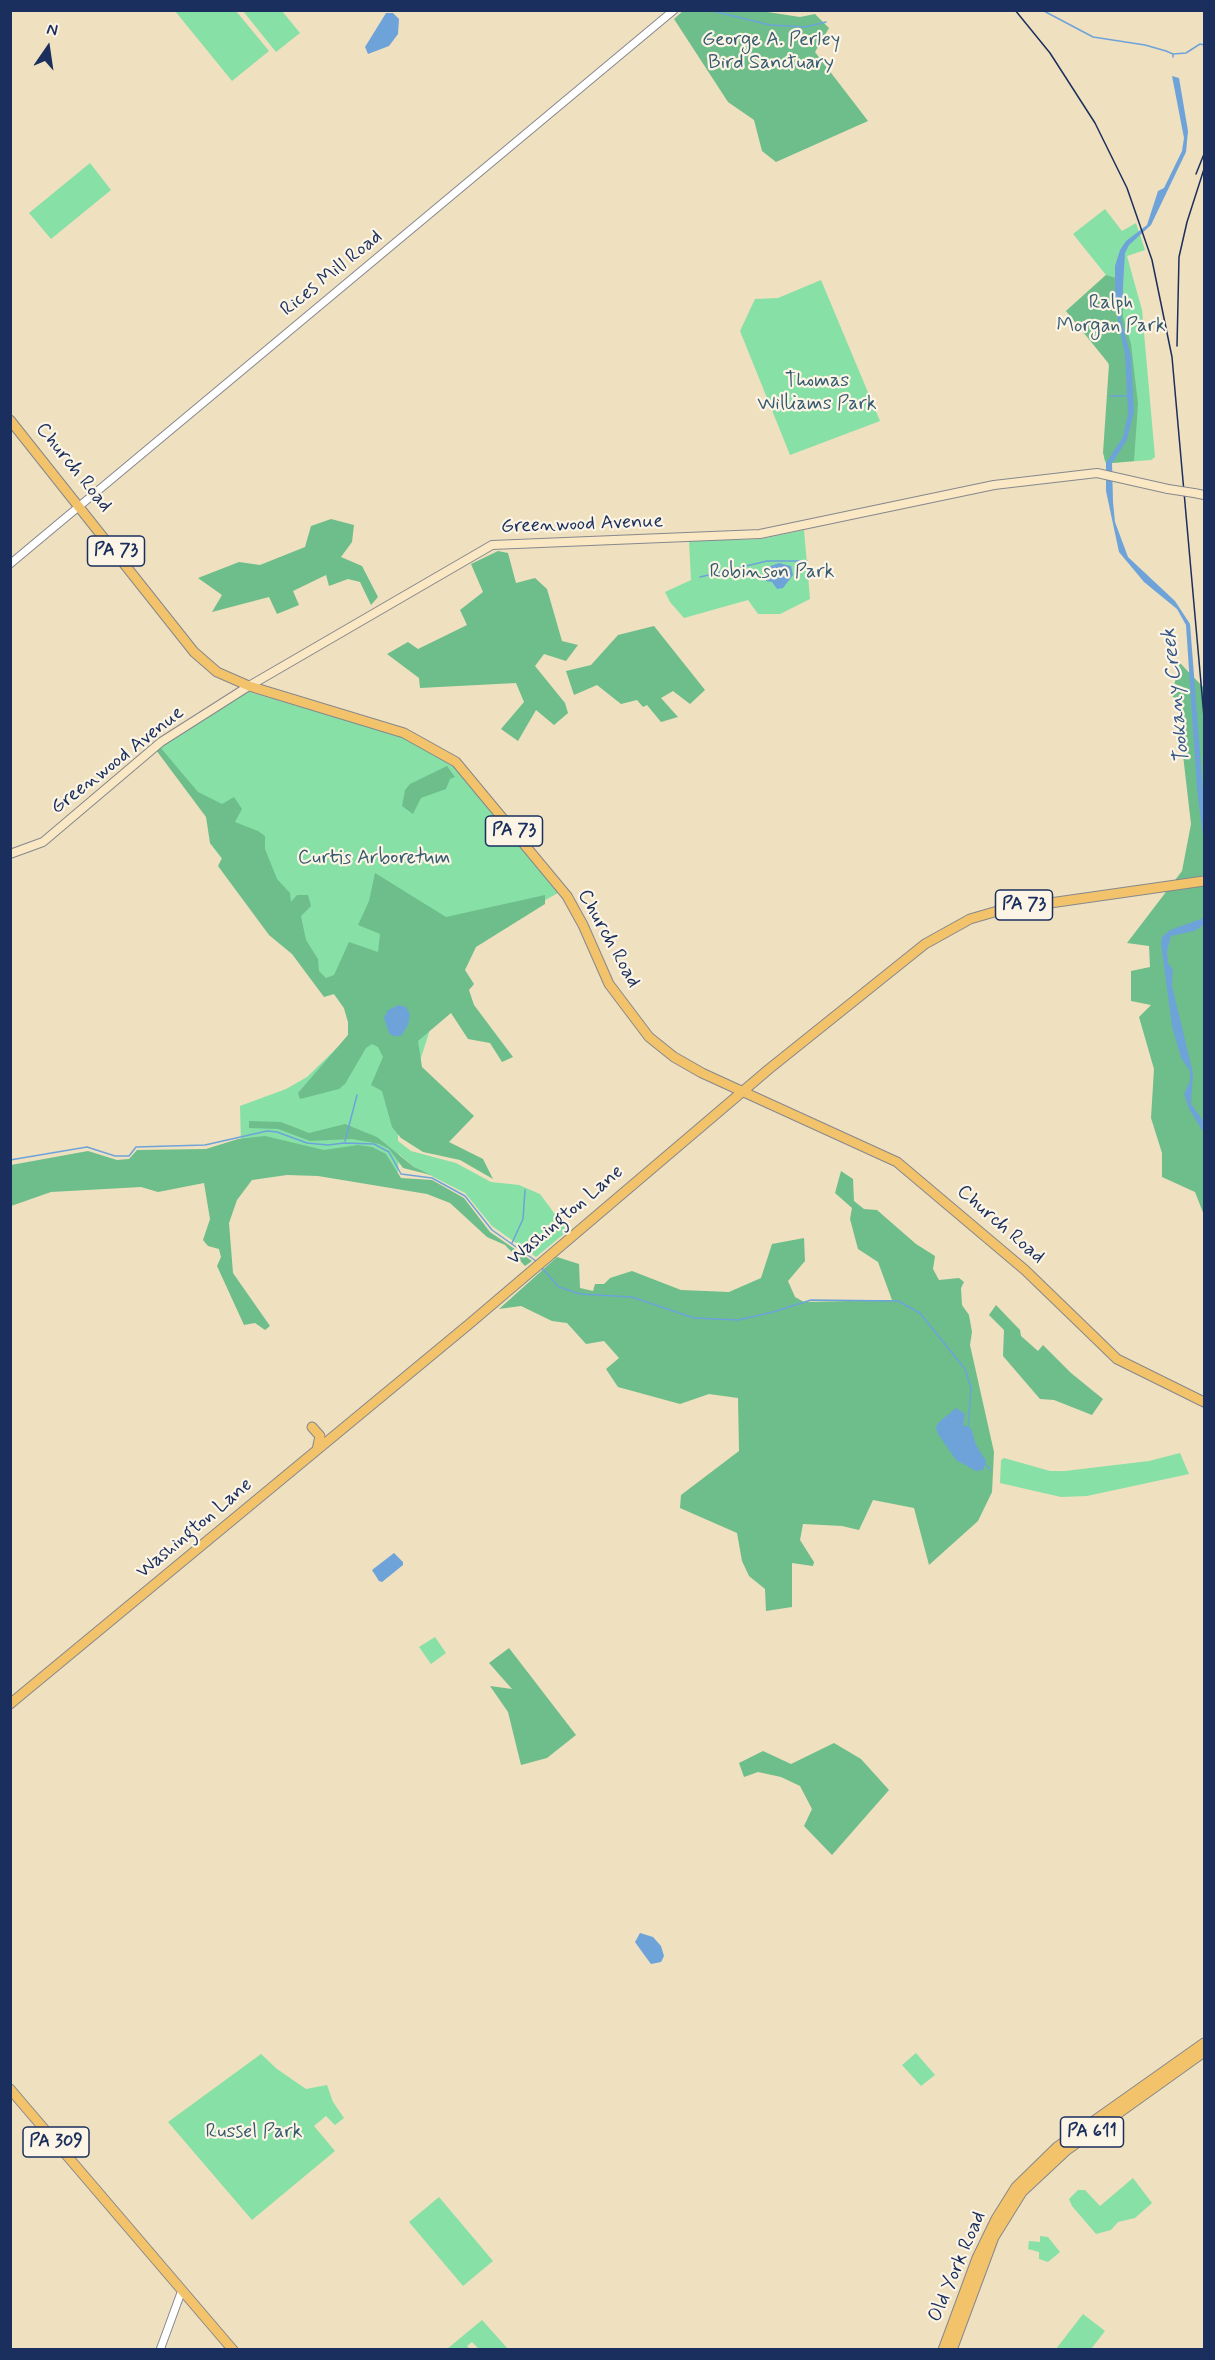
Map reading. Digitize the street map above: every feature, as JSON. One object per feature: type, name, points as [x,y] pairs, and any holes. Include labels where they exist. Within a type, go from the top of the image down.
[{"type":"main road","name":"Church Road","points":[[10,420],[80,505],[194,652],[217,672],[249,686],[404,733],[456,762],[567,896],[583,924],[609,984],[649,1037],[674,1057],[897,1162],[1017,1263],[1117,1359],[1204,1402]]},
{"type":"main road","name":"Greenwood Avenue","points":[[10,854],[43,842],[161,742],[249,686],[492,545],[760,534],[994,485],[1105,474],[1204,495]]},
{"type":"main road","name":"Washington Lane","points":[[10,1704],[317,1450],[743,1091],[925,944],[960,924],[1023,905],[1204,881]]},
{"type":"main road","points":[[312,1427],[320,1436],[317,1450]]},
{"type":"main road","name":"Old York Road","points":[[943,2349],[977,2258],[996,2218],[1016,2187],[1057,2147],[1204,2043]]},
{"type":"main road","name":"Old York Road","points":[[952,2349],[994,2237],[1022,2192],[1066,2150],[1204,2052]]},
{"type":"main road","name":"PA 309","points":[[10,2089],[233,2349]]},
{"type":"street","name":"Rices Mill Road","points":[[10,564],[674,10]]},
{"type":"street","points":[[160,2349],[182,2290]]},
{"type":"green space","name":"George A. Perley Bird Sanctuary","points":[[684,10],[761,11],[800,17],[815,14],[829,28],[815,52],[868,121],[776,162],[762,151],[754,120],[728,102],[674,19]]},
{"type":"green space","points":[[175,11],[236,11],[269,51],[232,81]]},
{"type":"green space","points":[[243,11],[282,11],[300,33],[276,52]]},
{"type":"green space","points":[[90,163],[111,190],[51,239],[29,213]]},
{"type":"green space","name":"Ralph Morgan Park","points":[[1105,209],[1122,231],[1136,223],[1145,250],[1127,256],[1142,310],[1155,457],[1151,460],[1106,463],[1104,459],[1110,369],[1107,360],[1066,311],[1106,275],[1073,234]]},
{"type":"green space","points":[[1106,275],[1123,280],[1123,317],[1131,344],[1138,404],[1134,461],[1112,463],[1106,463],[1103,453],[1109,364],[1066,311]]},
{"type":"green space","name":"Thomas Williams Park","points":[[821,280],[880,421],[790,455],[740,331],[755,299],[778,298]]},
{"type":"green space","points":[[331,519],[354,525],[352,542],[341,557],[362,566],[378,597],[371,605],[360,582],[348,579],[329,586],[326,575],[293,591],[299,605],[277,614],[269,597],[212,612],[222,595],[198,578],[239,562],[260,565],[305,547],[311,526]]},
{"type":"green space","name":"Robinson Park","points":[[804,530],[810,599],[780,614],[758,614],[748,600],[684,618],[670,602],[665,592],[691,580],[689,541],[761,539]]},
{"type":"green space","points":[[498,551],[508,553],[516,583],[535,578],[547,589],[562,641],[578,645],[566,661],[544,654],[535,666],[565,703],[568,713],[554,725],[536,710],[518,741],[501,729],[524,702],[516,683],[420,688],[419,678],[387,654],[408,642],[418,649],[467,625],[460,610],[483,592],[471,564]]},
{"type":"green space","points":[[654,626],[705,690],[690,704],[673,691],[661,698],[678,717],[661,722],[647,705],[643,707],[637,700],[621,704],[597,685],[574,695],[566,671],[591,665],[618,635]]},
{"type":"green space","points":[[1179,662],[1204,688],[1204,1215],[1195,1192],[1162,1177],[1162,1153],[1151,1118],[1154,1069],[1139,1017],[1151,1005],[1131,1001],[1131,971],[1150,967],[1149,946],[1127,943],[1182,871],[1191,824],[1181,738],[1182,704],[1172,696]]},
{"type":"green space","name":"Curtis Arboretum","points":[[246,691],[407,738],[456,767],[558,893],[455,951],[398,1130],[398,1141],[411,1151],[456,1163],[491,1182],[519,1185],[540,1194],[566,1229],[565,1233],[536,1257],[492,1226],[465,1193],[414,1167],[399,1154],[398,1172],[241,1144],[240,1106],[286,1089],[307,1077],[348,1035],[348,1022],[344,1008],[334,994],[324,996],[210,843],[223,834],[158,749]]},
{"type":"green space","points":[[160,747],[198,792],[222,804],[234,797],[242,809],[235,822],[265,836],[265,849],[277,879],[290,893],[291,902],[297,895],[308,895],[311,906],[301,916],[306,940],[318,959],[319,971],[326,978],[334,975],[349,942],[378,952],[380,934],[358,925],[369,901],[375,873],[446,917],[545,895],[545,904],[476,947],[465,970],[474,984],[469,990],[474,1005],[513,1057],[502,1062],[490,1043],[468,1039],[451,1013],[418,1041],[422,1067],[474,1116],[449,1142],[483,1159],[493,1179],[460,1160],[423,1152],[401,1138],[392,1127],[382,1091],[371,1085],[383,1057],[378,1047],[372,1044],[366,1048],[345,1084],[339,1089],[300,1099],[298,1093],[348,1035],[348,1022],[344,1008],[334,994],[324,997],[292,954],[269,935],[218,866],[222,858],[210,843],[206,817],[156,750]]},
{"type":"green space","points":[[447,766],[455,777],[450,779],[446,789],[421,798],[413,814],[402,806],[405,790],[410,784]]},
{"type":"green space","points":[[249,1121],[281,1122],[309,1133],[345,1124],[377,1137],[414,1167],[431,1175],[403,1168],[389,1149],[379,1144],[352,1139],[310,1141],[278,1129],[249,1128]]},
{"type":"green space","points":[[265,1136],[324,1150],[358,1145],[372,1147],[386,1154],[401,1178],[432,1180],[464,1198],[490,1232],[532,1261],[525,1266],[505,1245],[487,1237],[450,1203],[427,1194],[318,1176],[287,1175],[252,1180],[237,1200],[229,1223],[233,1273],[270,1326],[265,1330],[255,1323],[244,1325],[217,1266],[221,1257],[219,1249],[208,1246],[203,1240],[210,1219],[204,1183],[158,1192],[141,1187],[51,1192],[11,1206],[11,1165],[88,1151],[117,1160],[129,1159],[137,1150],[206,1149],[238,1139]]},
{"type":"green space","points":[[841,1171],[853,1179],[854,1201],[864,1209],[877,1210],[916,1244],[935,1256],[933,1269],[939,1280],[959,1278],[964,1282],[961,1288],[962,1305],[969,1315],[972,1332],[970,1345],[994,1452],[992,1492],[978,1521],[929,1565],[914,1508],[873,1500],[859,1530],[842,1526],[803,1524],[800,1540],[814,1562],[813,1566],[792,1563],[792,1607],[766,1611],[765,1589],[749,1576],[742,1561],[737,1533],[680,1508],[681,1495],[739,1451],[738,1398],[709,1394],[680,1404],[618,1387],[606,1369],[619,1358],[604,1341],[586,1344],[567,1323],[552,1321],[521,1306],[499,1309],[557,1257],[579,1264],[580,1288],[593,1291],[595,1284],[604,1284],[610,1278],[632,1271],[681,1290],[729,1292],[761,1278],[772,1244],[804,1238],[805,1261],[788,1281],[795,1297],[804,1302],[892,1300],[878,1262],[858,1249],[850,1219],[852,1208],[835,1193]]},
{"type":"green space","points":[[996,1305],[1020,1330],[1021,1336],[1038,1351],[1043,1345],[1071,1373],[1103,1399],[1092,1415],[1054,1400],[1040,1399],[1003,1356],[1004,1330],[989,1315]]},
{"type":"green space","points":[[1180,1453],[1189,1474],[1087,1496],[1061,1497],[1000,1483],[1001,1460],[1004,1458],[1050,1471],[1065,1471],[1149,1461]]},
{"type":"green space","points":[[435,1637],[446,1653],[431,1664],[419,1647]]},
{"type":"green space","points":[[509,1648],[576,1735],[547,1758],[521,1765],[508,1712],[490,1686],[512,1689],[489,1663]]},
{"type":"green space","points":[[834,1743],[861,1759],[889,1790],[832,1855],[804,1826],[812,1809],[800,1786],[781,1777],[758,1772],[744,1777],[739,1763],[763,1751],[791,1764]]},
{"type":"green space","points":[[916,2053],[935,2075],[921,2086],[902,2065]]},
{"type":"green space","name":"Russel Park","points":[[261,2054],[277,2069],[306,2089],[327,2085],[333,2102],[344,2118],[335,2125],[326,2116],[314,2126],[335,2151],[252,2220],[168,2122]]},
{"type":"green space","points":[[1133,2178],[1152,2203],[1135,2218],[1118,2222],[1111,2230],[1096,2234],[1072,2206],[1069,2199],[1078,2190],[1085,2190],[1100,2206]]},
{"type":"green space","points":[[439,2197],[493,2261],[463,2286],[409,2222]]},
{"type":"green space","points":[[1040,2236],[1048,2237],[1060,2252],[1048,2262],[1039,2259],[1039,2252],[1028,2249],[1029,2241],[1040,2242]]},
{"type":"green space","points":[[1083,2314],[1105,2331],[1091,2349],[1056,2349]]},
{"type":"green space","points":[[482,2320],[508,2349],[479,2349],[472,2342],[467,2346],[470,2349],[447,2349]]},
{"type":"water","points":[[386,13],[393,13],[399,19],[398,34],[389,46],[368,54],[365,47]]},
{"type":"water","points":[[1172,76],[1179,78],[1188,131],[1186,152],[1151,225],[1129,245],[1125,253],[1121,320],[1131,356],[1134,412],[1127,440],[1112,463],[1113,502],[1115,522],[1128,557],[1175,601],[1190,624],[1204,803],[1204,844],[1197,789],[1186,625],[1177,609],[1144,582],[1119,552],[1106,491],[1106,463],[1123,437],[1128,414],[1125,355],[1115,305],[1115,266],[1120,250],[1126,241],[1147,225],[1158,191],[1164,188],[1182,151],[1184,138]]},
{"type":"water","points":[[779,563],[791,566],[793,575],[783,588],[777,589],[772,582],[766,581],[764,576],[765,568]]},
{"type":"water","points":[[1204,918],[1204,925],[1194,931],[1171,936],[1167,951],[1168,963],[1173,970],[1172,986],[1193,1073],[1191,1104],[1204,1122],[1204,1133],[1189,1109],[1184,1094],[1190,1081],[1190,1071],[1181,1058],[1172,1026],[1161,944],[1162,937],[1170,930]]},
{"type":"water","points":[[399,1005],[406,1007],[410,1014],[408,1025],[401,1036],[393,1036],[389,1033],[384,1018],[388,1010]]},
{"type":"water","points":[[956,1408],[965,1414],[963,1425],[971,1428],[976,1445],[986,1461],[983,1470],[976,1471],[956,1460],[938,1434],[936,1427],[938,1423]]},
{"type":"water","points":[[394,1553],[403,1565],[382,1582],[379,1581],[372,1570]]},
{"type":"water","points":[[640,1933],[653,1937],[661,1946],[664,1956],[661,1962],[651,1964],[645,1956],[635,1942]]},
{"type":"waterway","name":"Tookany Creek","points":[[709,10],[770,25],[805,27],[826,22]]},
{"type":"waterway","name":"Tookany Creek","points":[[1042,10],[1093,37],[1145,45],[1166,51],[1173,54],[1173,57]]},
{"type":"waterway","points":[[1173,54],[1186,53],[1200,44],[1204,45]]},
{"type":"waterway","points":[[1110,396],[1127,396]]},
{"type":"waterway","points":[[700,577],[767,561],[807,561]]},
{"type":"waterway","points":[[345,1141],[357,1095]]},
{"type":"waterway","points":[[10,1160],[87,1147],[115,1156],[129,1156],[136,1147],[205,1145],[267,1131],[277,1132],[307,1143],[374,1144],[389,1152],[401,1174],[432,1178],[465,1196],[492,1230],[536,1261]]},
{"type":"waterway","points":[[512,1243],[523,1219],[525,1190]]},
{"type":"waterway","points":[[541,1267],[559,1287],[580,1294],[632,1297],[694,1318],[738,1320],[811,1300],[898,1301],[920,1313],[965,1369],[971,1388],[968,1428]]},
{"type":"waterway","points":[[985,1464],[991,1470]]},
{"type":"railway","points":[[1015,10],[1050,53],[1095,123],[1127,188],[1152,260],[1172,357],[1204,717]]},
{"type":"railway","points":[[1196,174],[1204,154]]},
{"type":"railway","points":[[1177,346],[1179,257],[1187,222],[1204,169]]}]
